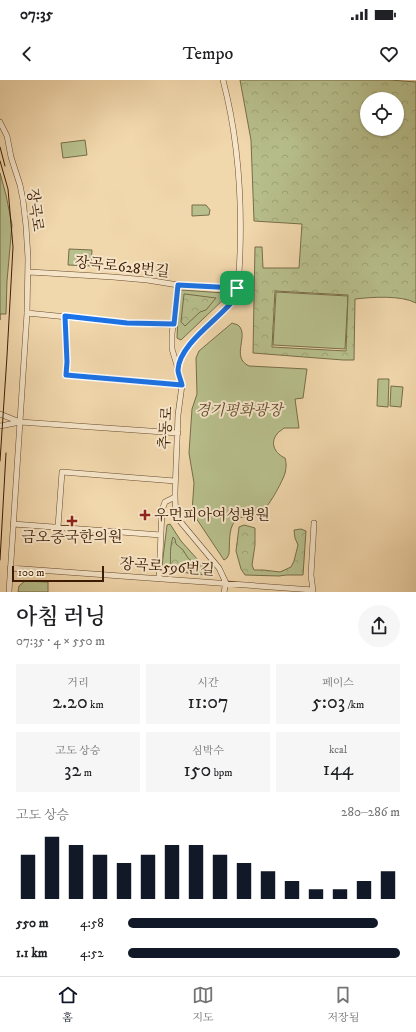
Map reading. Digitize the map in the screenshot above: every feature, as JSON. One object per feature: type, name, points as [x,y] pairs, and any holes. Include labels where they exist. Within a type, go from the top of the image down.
[{"type":"street","points":[[178,371],[179,363],[191,342],[231,303],[235,298],[237,288],[241,232],[240,182],[234,132],[228,97],[223,80]]},
{"type":"street","name":"장곡로","points":[[0,122],[6,136],[20,185],[26,226],[28,258],[27,313],[9,592]]},
{"type":"street","name":"장곡로628번길","points":[[28,272],[114,277],[178,285],[237,288]]},
{"type":"street","name":"추동로","points":[[178,285],[172,334],[172,349],[182,385],[178,415],[175,481],[176,513],[179,520],[218,568],[226,583]]},
{"type":"street","points":[[27,313],[127,323],[174,324]]},
{"type":"street","points":[[65,316],[67,362],[66,375],[182,385]]},
{"type":"street","points":[[1,414],[20,422]]},
{"type":"street","points":[[0,426],[20,422],[178,433]]},
{"type":"street","points":[[58,527],[62,472],[175,481]]},
{"type":"street","points":[[159,578],[162,510],[165,502],[175,496]]},
{"type":"street","points":[[313,591],[311,575],[314,523]]},
{"type":"street","points":[[13,524],[161,534]]},
{"type":"street","name":"장곡로596번길","points":[[10,568],[226,583],[313,591]]},
{"type":"street","points":[[224,592],[226,583]]},
{"type":"green space","points":[[240,80],[390,80],[416,82],[416,303],[410,300],[395,298],[378,297],[355,299],[354,360],[253,353],[255,247],[262,247],[263,268],[299,268],[302,224],[254,221],[251,140]],"holes":[[[275,291],[348,295],[346,351],[272,347]]]},
{"type":"green space","points":[[85,140],[87,155],[63,158],[61,143]]},
{"type":"green space","points":[[0,173],[12,225],[7,281],[6,314],[0,314]]},
{"type":"green space","points":[[192,205],[206,205],[210,210],[209,215],[192,216]]},
{"type":"green space","points":[[69,249],[92,250],[91,266],[68,265]]},
{"type":"green space","points":[[182,290],[224,293],[225,298],[181,340],[177,338],[179,293]]},
{"type":"green space","points":[[276,292],[348,296],[345,349],[273,345]]},
{"type":"green space","points":[[184,294],[216,298],[206,310],[200,312],[185,326],[181,322]]},
{"type":"green space","name":"경기평화광장","points":[[232,323],[238,325],[241,329],[241,357],[249,366],[307,369],[303,398],[295,399],[299,428],[284,428],[278,433],[274,441],[276,451],[285,458],[286,463],[284,476],[280,486],[262,512],[255,516],[240,518],[235,521],[230,532],[229,554],[224,560],[192,512],[194,483],[189,453],[192,409],[197,394],[196,358],[199,351]]},
{"type":"green space","points":[[378,379],[389,379],[388,407],[377,406]]},
{"type":"green space","points":[[391,386],[403,387],[401,407],[390,406]]},
{"type":"green space","points":[[170,524],[181,541],[207,570],[205,575],[163,570],[162,566],[167,525]]},
{"type":"green space","points":[[244,525],[255,528],[255,545],[252,565],[254,570],[280,572],[291,567],[298,545],[294,530],[301,529],[306,531],[303,575],[245,575],[241,569],[236,551],[239,527]]},
{"type":"green space","points":[[173,537],[176,544],[183,550],[197,569],[171,567],[170,552]]},
{"type":"green space","points":[[25,581],[48,582],[48,592],[18,592],[19,586]]},
{"type":"tram line","points":[[0,147],[5,166]]},
{"type":"tram line","points":[[0,161],[8,189],[13,247],[0,461]]},
{"type":"tram line","points":[[0,560],[6,453]]},
{"type":"place","name":"우먼피아여성병원","points":[[145,515]]},
{"type":"place","name":"금오중국한의원","points":[[72,521]]},
{"type":"route","points":[[178,285],[237,288],[235,298],[228,308],[191,342],[184,354],[179,363],[178,371],[182,385],[164,382],[66,375],[67,362],[65,316],[127,323],[174,324],[178,285]]}]
